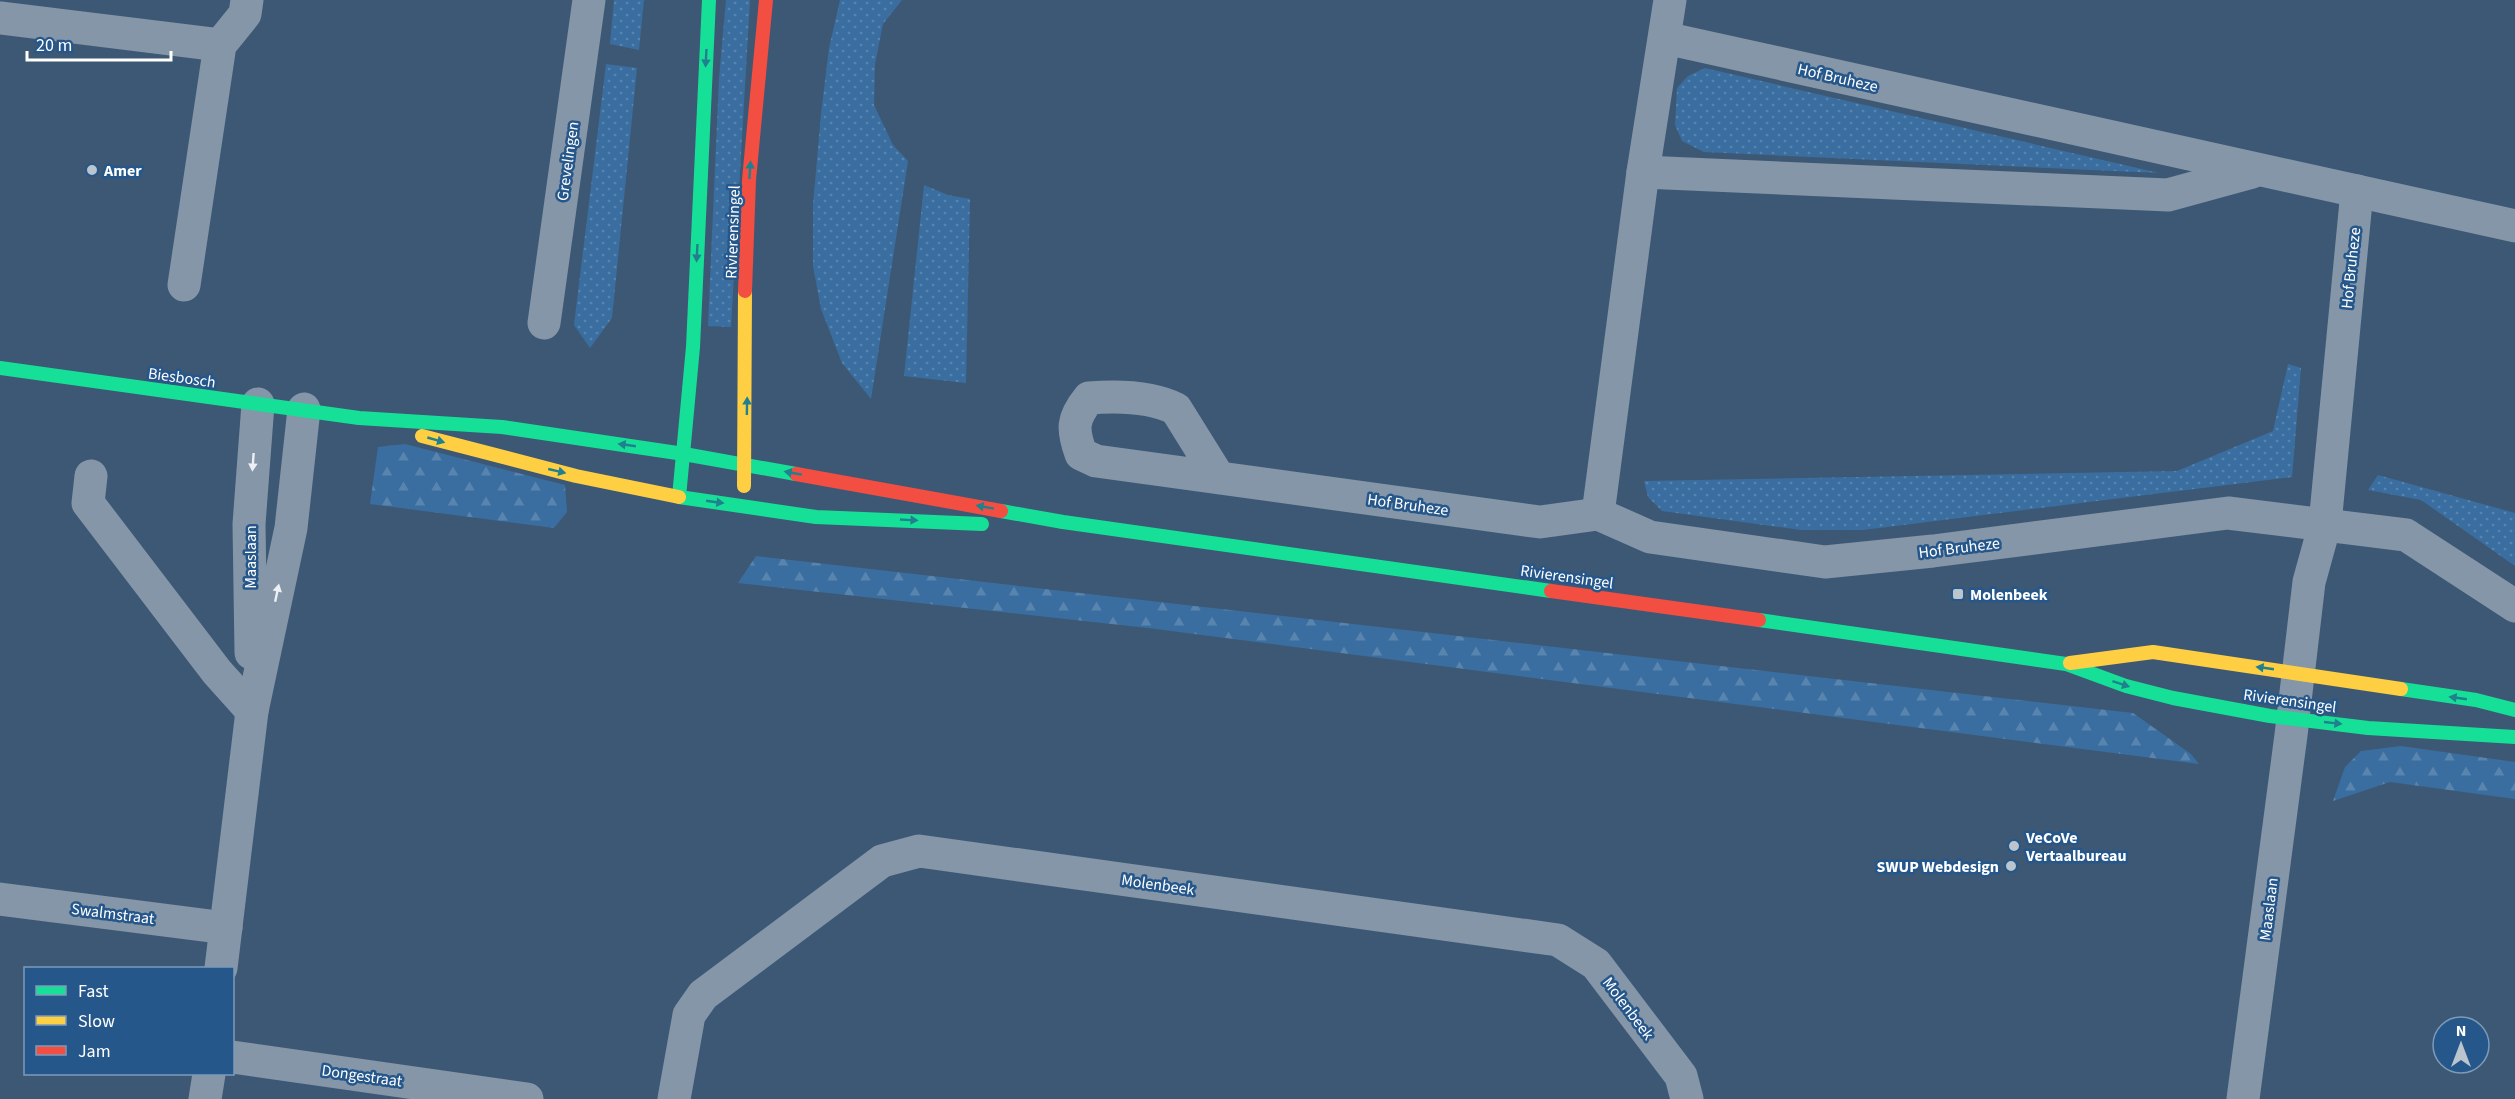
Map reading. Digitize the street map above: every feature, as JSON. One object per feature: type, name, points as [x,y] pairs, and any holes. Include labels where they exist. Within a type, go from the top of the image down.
[{"type":"street","points":[[184,285],[220,45],[245,14],[247,0]]},
{"type":"street","name":"Grevelingen","points":[[544,323],[590,0]]},
{"type":"street","name":"Rivierensingel","points":[[709,0],[694,330],[679,497],[816,517],[987,525],[1063,522]]},
{"type":"street","name":"Rivierensingel","points":[[743,506],[746,465],[746,242],[753,133],[766,0]]},
{"type":"street","points":[[1598,514],[1643,172],[1670,0]]},
{"type":"street","points":[[0,18],[220,45]]},
{"type":"street","name":"Hof Bruheze","points":[[1665,38],[2515,226]]},
{"type":"street","name":"Hof Bruheze","points":[[1643,172],[2168,195],[2258,171]]},
{"type":"street","name":"Hof Bruheze","points":[[2298,673],[2309,582],[2325,524],[2357,191]]},
{"type":"street","name":"Biesbosch","points":[[0,368],[359,418],[502,427],[684,454]]},
{"type":"street","name":"Maaslaan","points":[[252,711],[249,524],[258,404]]},
{"type":"street","name":"Maaslaan","points":[[221,967],[252,711],[291,528],[304,409]]},
{"type":"street","name":"Biesbosch","points":[[359,418],[500,458],[679,497]]},
{"type":"street","name":"Rivierensingel","points":[[684,454],[1063,522],[2066,664],[2124,686],[2186,700],[2294,718],[2401,730],[2515,737]]},
{"type":"street","points":[[91,476],[88,503],[217,672],[252,711]]},
{"type":"street","name":"Hof Bruheze","points":[[1219,478],[1540,522],[1598,514],[1650,537],[1825,562],[1933,551],[2228,513],[2406,535],[2515,606]]},
{"type":"street","name":"Rivierensingel","points":[[2066,664],[2152,652],[2476,700],[2515,710]]},
{"type":"street","name":"Maaslaan","points":[[2243,1099],[2298,673]]},
{"type":"street","name":"Molenbeek","points":[[674,1099],[689,1015],[703,995],[882,861],[919,851],[1558,940],[1596,964],[1681,1076],[1688,1099]]},
{"type":"street","name":"Swalmstraat","points":[[0,899],[226,928]]},
{"type":"street","name":"Dongestraat","points":[[234,1057],[527,1099]]},
{"type":"street","points":[[205,1099],[209,1075]]},
{"type":"green space","points":[[614,0],[644,0],[639,50],[610,44]]},
{"type":"green space","points":[[726,0],[750,0],[731,327],[708,326],[719,78]]},
{"type":"green space","points":[[840,0],[902,0],[883,24],[875,64],[874,105],[893,145],[908,161],[871,399],[842,363],[821,309],[813,266],[813,205],[821,114],[829,48]]},
{"type":"green space","points":[[606,64],[637,68],[612,318],[590,348],[574,325]]},
{"type":"green space","points":[[1705,68],[2159,173],[1704,152],[1682,141],[1675,125],[1677,88],[1688,76]]},
{"type":"green space","points":[[924,185],[948,195],[970,199],[966,383],[904,376]]},
{"type":"green space","points":[[2288,364],[2301,368],[2292,477],[1863,530],[1801,530],[1662,511],[1648,497],[1644,481],[2177,471],[2273,431]]},
{"type":"green space","points":[[405,444],[565,485],[567,512],[554,528],[370,504],[378,447]]},
{"type":"green space","points":[[2378,475],[2515,513],[2515,566],[2421,500],[2368,490]]},
{"type":"green space","points":[[756,556],[2133,713],[2191,754],[2199,764],[1148,628],[738,583]]},
{"type":"green space","points":[[2401,746],[2515,762],[2515,799],[2390,782],[2333,801],[2345,767],[2361,751]]},
{"type":"traffic: fast","points":[[709,0],[693,347],[679,497],[816,517],[982,524]]},
{"type":"traffic: fast","points":[[0,368],[359,418],[502,427],[684,454],[796,474]]},
{"type":"traffic: fast","points":[[1001,511],[1063,522],[1551,591]]},
{"type":"traffic: fast","points":[[1759,620],[2066,664],[2126,686],[2173,698],[2270,716],[2368,728],[2515,737]]},
{"type":"traffic: fast","points":[[2401,689],[2476,700],[2515,710]]},
{"type":"traffic: slow","points":[[744,486],[745,291]]},
{"type":"traffic: slow","points":[[422,436],[576,476],[679,497]]},
{"type":"traffic: slow","points":[[2070,663],[2153,652],[2401,689]]},
{"type":"traffic: jam","points":[[745,291],[749,180],[766,0]]},
{"type":"traffic: jam","points":[[796,474],[1001,511]]},
{"type":"traffic: jam","points":[[1551,591],[1759,620]]},
{"type":"place","name":"Amer","points":[[92,170]]},
{"type":"place","name":"Molenbeek","points":[[1958,594]]},
{"type":"place","name":"VeCoVe Vertaalbureau","points":[[2014,846]]},
{"type":"place","name":"SWUP Webdesign","points":[[2011,866]]}]
